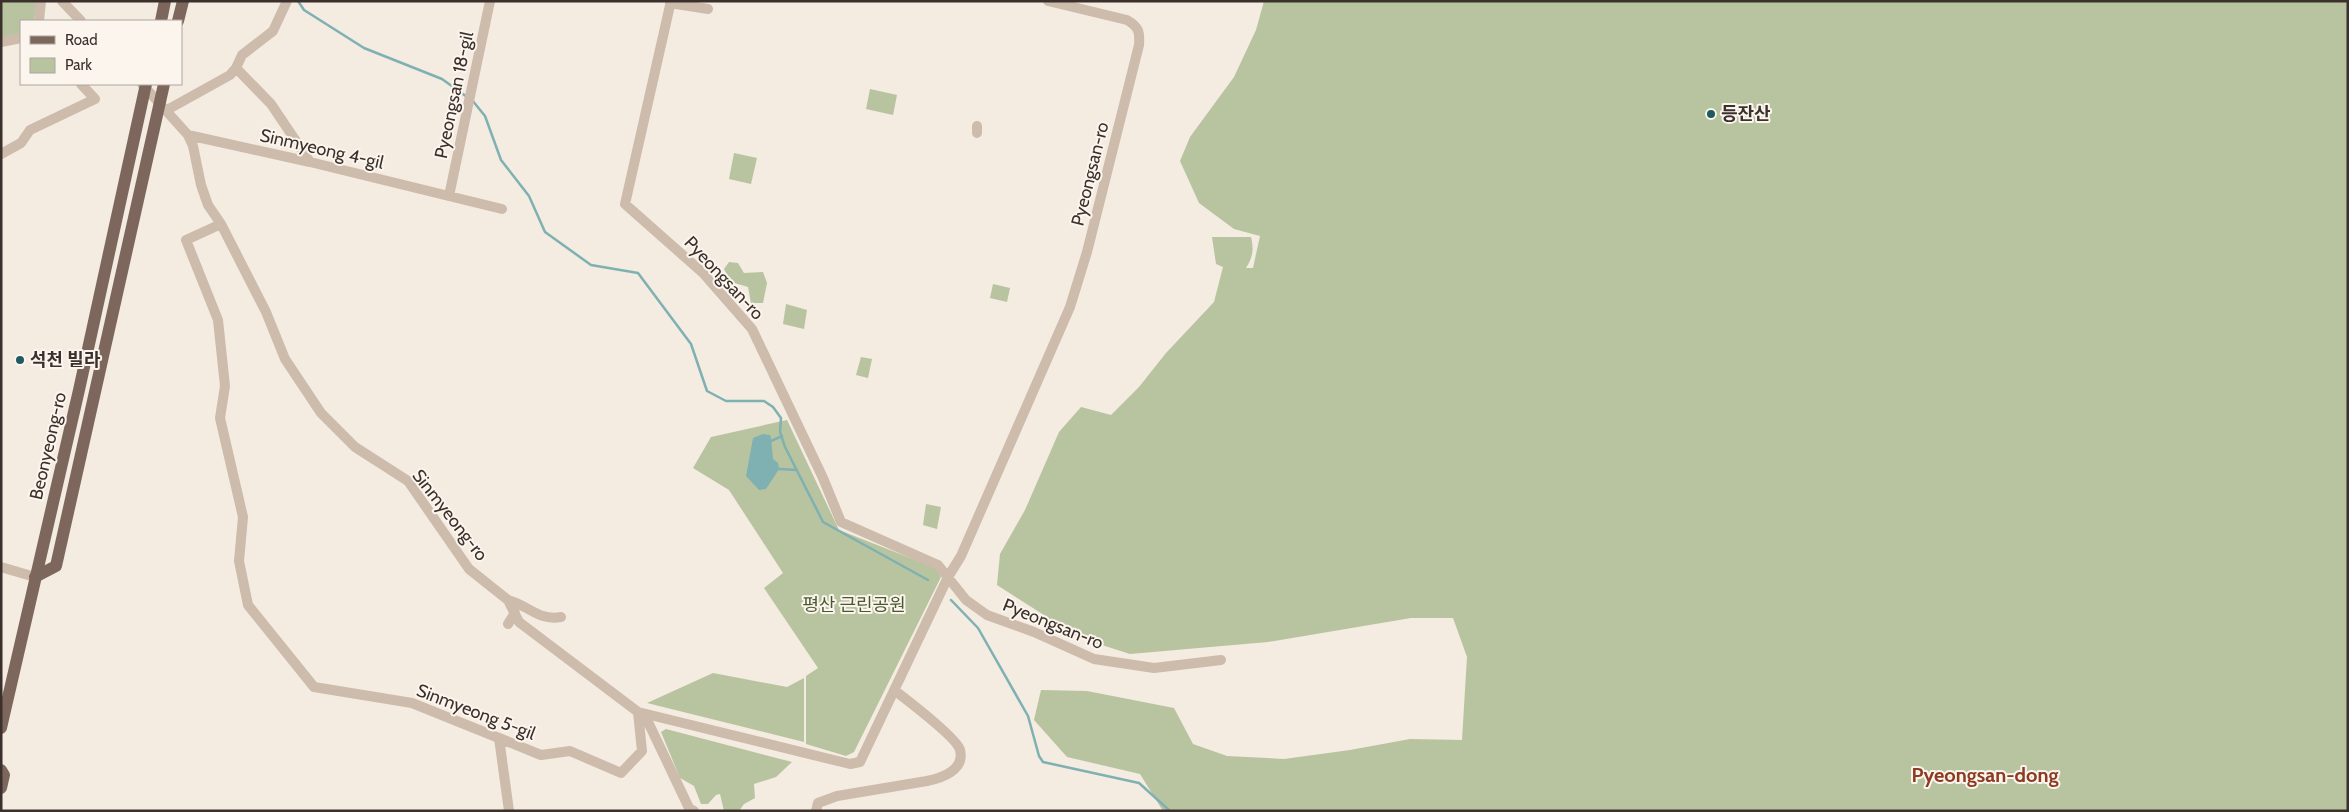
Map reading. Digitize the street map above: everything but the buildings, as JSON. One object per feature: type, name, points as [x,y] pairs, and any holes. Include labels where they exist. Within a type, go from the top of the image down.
[{"type":"main road","points":[[161,20],[165,1]]},
{"type":"main road","points":[[178,20],[183,1]]},
{"type":"main road","name":"Beonyeong-ro","points":[[1,728],[52,508],[145,85]]},
{"type":"main road","points":[[35,576],[56,566],[149,150],[164,106],[164,85]]},
{"type":"main road","points":[[132,146],[135,143],[142,142],[148,146],[149,150]]},
{"type":"main road","points":[[52,508],[52,514],[57,519],[63,518],[68,511]]},
{"type":"main road","points":[[1,770],[4,775],[1,788]]},
{"type":"street","points":[[39,20],[41,1]]},
{"type":"street","points":[[62,1],[80,20]]},
{"type":"street","points":[[164,106],[230,75],[242,56],[273,32],[287,1]]},
{"type":"street","name":"Pyeongsan 18-gil","points":[[449,196],[490,1]]},
{"type":"street","name":"Pyeongsan-ro","points":[[948,578],[961,556],[1070,307],[1087,252],[1139,45],[1140,33],[1136,25],[1128,20],[1048,1]]},
{"type":"street","points":[[670,2],[708,9]]},
{"type":"street","name":"Pyeongsan-ro","points":[[670,2],[625,204],[702,273],[752,329],[823,478],[841,522],[938,565],[966,600],[986,615],[1034,632],[1094,659],[1154,668],[1221,660]]},
{"type":"street","points":[[1,42],[20,38]]},
{"type":"street","points":[[236,68],[271,104],[310,162]]},
{"type":"street","points":[[1,154],[21,143],[30,130],[95,99],[82,85]]},
{"type":"street","name":"Sinmyeong-ro","points":[[145,85],[188,135],[193,146],[201,185],[208,204],[221,224],[266,312],[285,359],[326,420],[355,447],[408,481],[469,569],[508,600],[520,622],[638,712],[649,724],[688,808],[693,810]]},
{"type":"street","name":"Sinmyeong 4-gil","points":[[188,135],[310,162],[502,209]]},
{"type":"street","name":"Sinmyeong 5-gil","points":[[221,224],[186,240],[218,320],[225,386],[220,418],[242,517],[239,561],[248,606],[314,687],[412,703],[541,755],[570,751],[621,773],[642,750],[638,712]]},
{"type":"street","points":[[1,567],[35,576]]},
{"type":"street","points":[[638,712],[855,765],[860,762],[948,578]]},
{"type":"street","points":[[508,600],[524,604],[543,618],[560,617]]},
{"type":"street","points":[[508,624],[515,613]]},
{"type":"street","points":[[816,811],[818,803],[837,796],[941,778],[956,768],[960,756],[960,748],[950,737],[894,690]]},
{"type":"street","points":[[499,738],[509,811]]},
{"type":"green space","points":[[1,1],[37,1],[34,20],[20,20],[20,35],[1,39]]},
{"type":"green space","points":[[1264,1],[2348,1],[2348,811],[1163,811],[1140,774],[1067,757],[1034,720],[1041,690],[1087,691],[1174,708],[1193,744],[1227,756],[1284,759],[1410,739],[1462,740],[1467,657],[1453,618],[1411,618],[1268,642],[1130,654],[1080,638],[997,585],[1000,554],[1025,510],[1059,432],[1081,407],[1111,415],[1139,387],[1166,353],[1214,302],[1223,267],[1216,264],[1212,237],[1251,237],[1252,253],[1246,268],[1253,268],[1260,236],[1234,229],[1199,203],[1180,161],[1190,137],[1234,77],[1256,30]]},
{"type":"green space","points":[[870,89],[897,95],[893,115],[866,109]]},
{"type":"green space","points":[[734,153],[757,158],[751,184],[729,179]]},
{"type":"green space","points":[[729,262],[738,263],[744,273],[763,272],[767,283],[763,303],[751,303],[748,287],[731,282],[724,269]]},
{"type":"green space","points":[[993,284],[1010,288],[1007,302],[990,298]]},
{"type":"green space","points":[[786,304],[807,310],[804,329],[783,324]]},
{"type":"green space","points":[[861,357],[872,359],[868,378],[856,375]]},
{"type":"green space","name":"평산 근린공원","points":[[787,420],[839,530],[936,568],[941,577],[854,752],[846,756],[806,744],[806,676],[818,668],[764,588],[783,573],[729,490],[693,468],[711,437]]},
{"type":"green space","points":[[926,504],[941,507],[937,529],[923,525]]},
{"type":"green space","points":[[713,673],[787,687],[804,678],[804,742],[647,703]]},
{"type":"green space","points":[[666,729],[792,762],[776,777],[754,784],[755,798],[744,804],[739,811],[724,811],[720,794],[716,795],[708,804],[701,804],[694,786],[680,778],[661,732]]},
{"type":"water","points":[[763,434],[770,435],[773,459],[778,463],[779,469],[766,489],[759,490],[746,476],[753,438]]},
{"type":"waterway","points":[[298,1],[304,10],[364,48],[442,79],[467,97]]},
{"type":"waterway","points":[[472,100],[485,116],[501,160],[529,196],[545,232],[591,265],[638,273],[691,344],[707,391],[726,401],[764,401],[773,407],[781,418],[780,432],[785,447],[823,522],[928,580]]},
{"type":"waterway","points":[[771,441],[782,436]]},
{"type":"waterway","points":[[779,469],[797,470]]},
{"type":"waterway","points":[[951,600],[978,628],[1028,716],[1039,756],[1043,762],[1139,783],[1170,811]]},
{"type":"place","name":"등잔산","points":[[1711,114]]},
{"type":"place","name":"석천 빌라","points":[[20,360]]},
{"type":"district","name":"Pyeongsan-dong","points":[[1985,775]]}]
